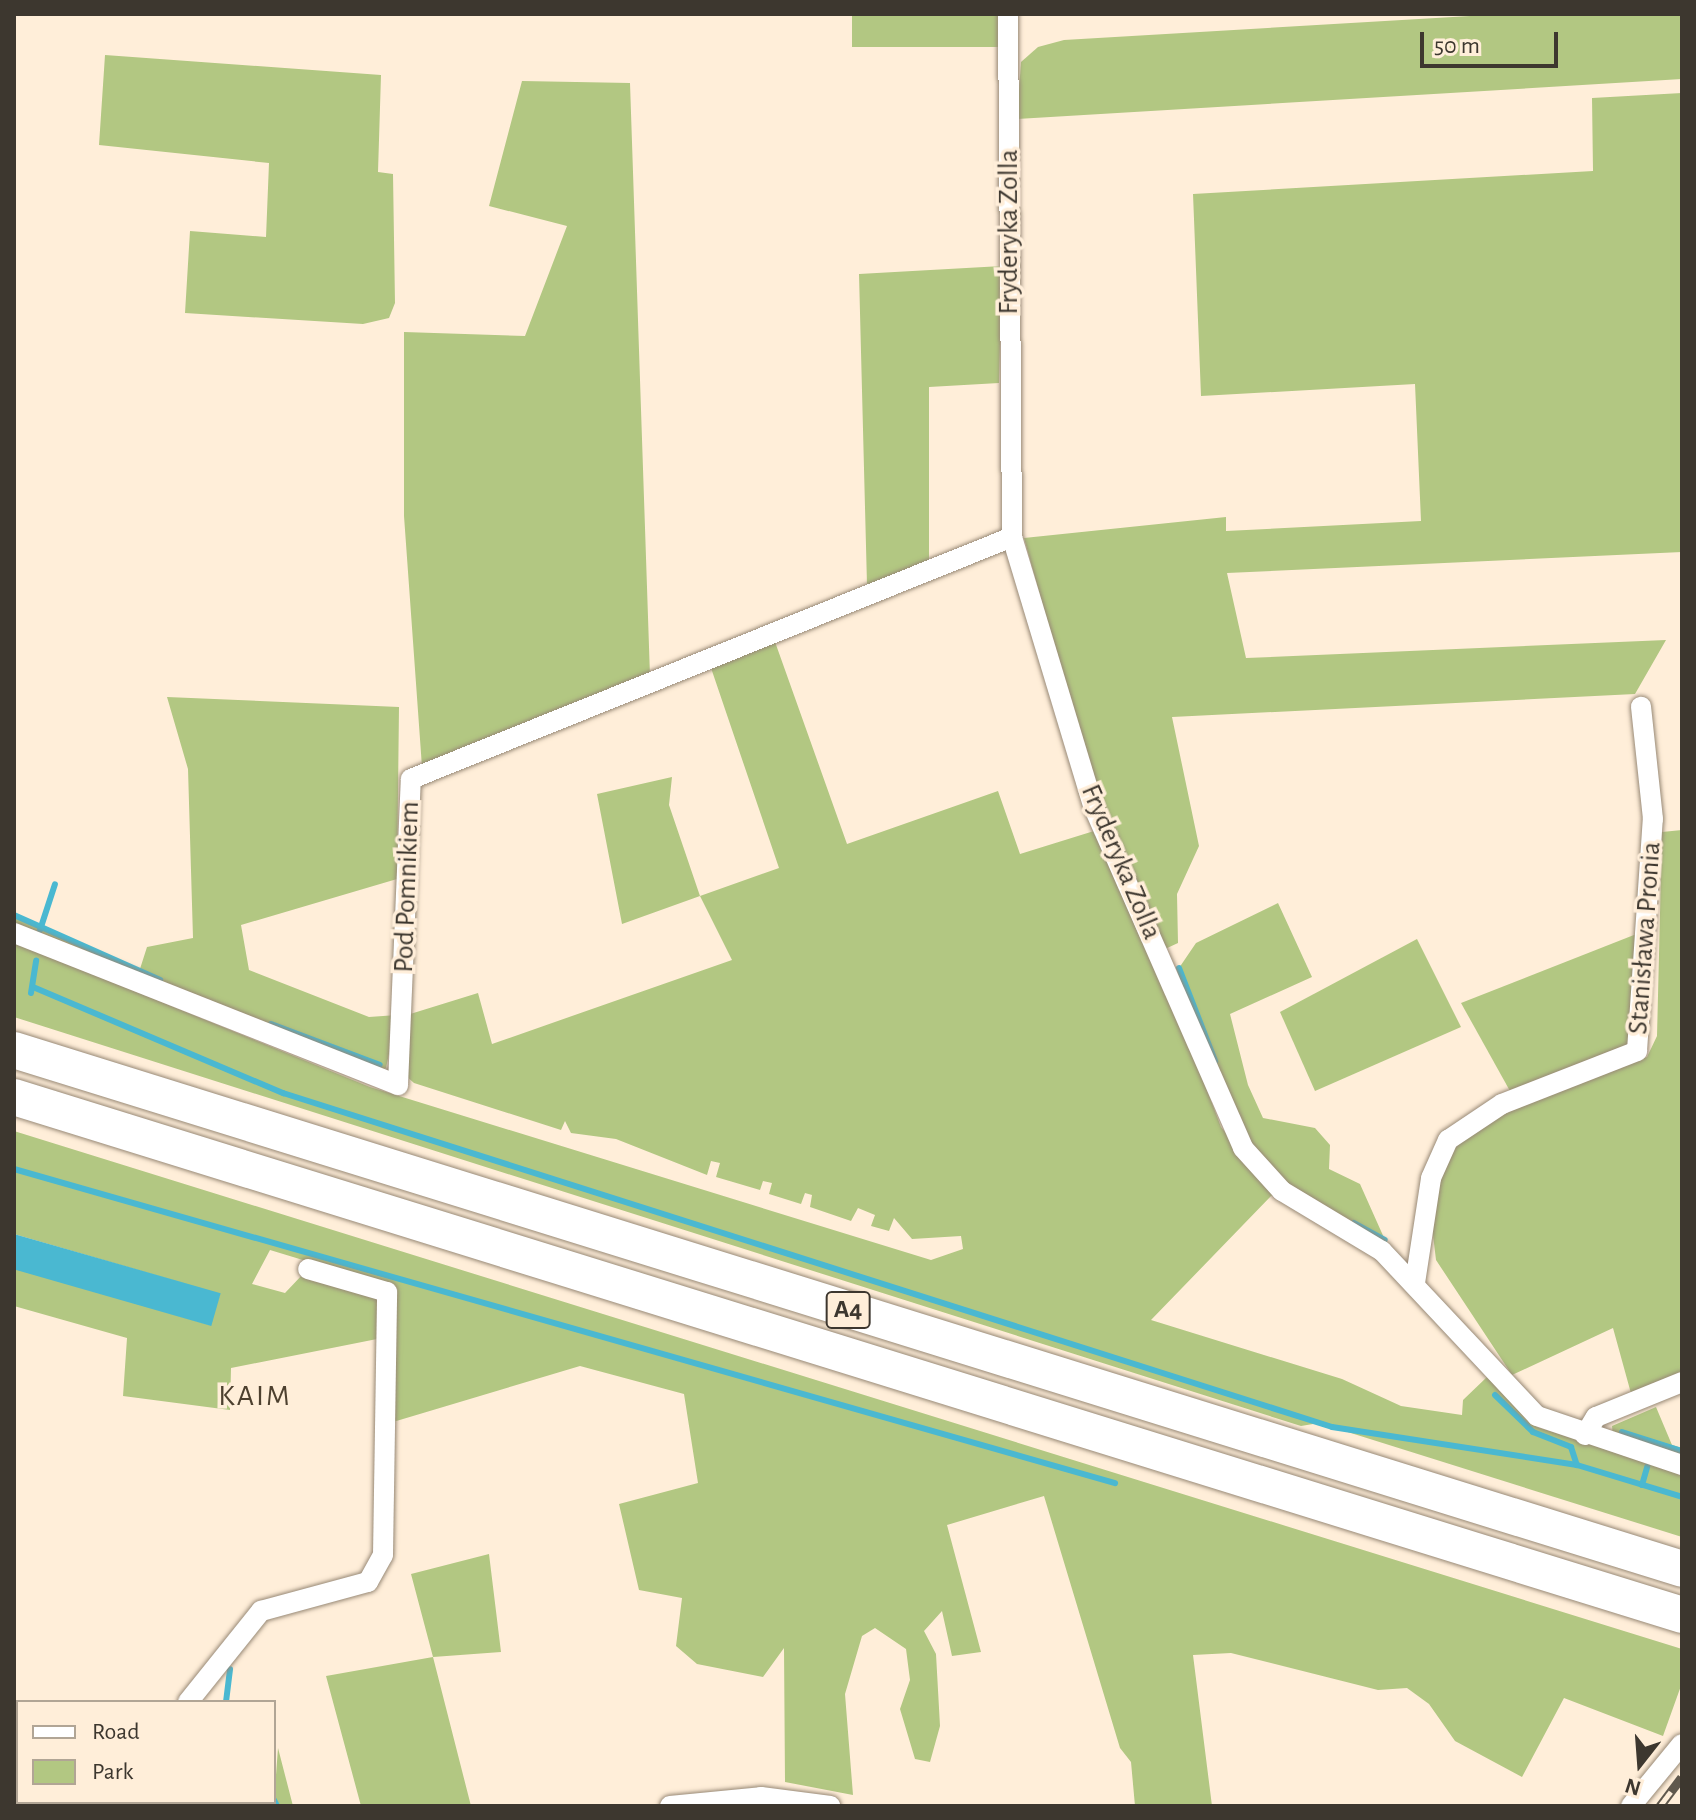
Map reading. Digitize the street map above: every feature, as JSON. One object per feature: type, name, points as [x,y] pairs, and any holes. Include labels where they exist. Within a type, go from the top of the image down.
[{"type":"highway","name":"A4","points":[[14,1050],[1682,1569]]},
{"type":"highway","name":"A4","points":[[14,1097],[1682,1615]]},
{"type":"street","name":"Fryderyka Zolla","points":[[1008,14],[1012,537],[1094,808],[1243,1148],[1282,1191],[1361,1236],[1415,1283],[1529,1410],[1585,1435],[1682,1465]]},
{"type":"street","name":"Pod Pomnikiem","points":[[14,933],[398,1085],[411,779],[1012,537]]},
{"type":"street","name":"Stanisława Pronia","points":[[1415,1283],[1431,1178],[1448,1140],[1502,1104],[1637,1051],[1653,819],[1641,707]]},
{"type":"street","points":[[190,1700],[261,1611],[368,1582],[383,1555],[387,1292],[308,1269]]},
{"type":"street","points":[[1585,1435],[1596,1417],[1682,1382]]},
{"type":"street","points":[[1631,1806],[1682,1744]]},
{"type":"street","points":[[670,1806],[761,1797],[830,1806]]},
{"type":"green space","points":[[852,14],[999,14],[999,47],[852,47]]},
{"type":"green space","points":[[1504,14],[1682,14],[1682,79],[1017,119],[1021,62],[1038,47],[1064,40]]},
{"type":"green space","points":[[105,55],[381,75],[378,172],[393,174],[395,303],[389,318],[363,324],[185,313],[190,231],[266,237],[269,163],[99,145]]},
{"type":"green space","points":[[522,81],[630,83],[650,676],[422,767],[404,516],[404,332],[525,336],[567,226],[489,206]]},
{"type":"green space","points":[[1682,93],[1682,552],[1227,573],[1246,658],[1666,640],[1635,694],[1172,717],[1199,846],[1177,894],[1178,943],[1165,949],[1165,979],[1221,1127],[1274,1193],[1151,1320],[1342,1379],[1401,1406],[1462,1415],[1463,1400],[1487,1377],[1537,1427],[1682,1473],[1682,1537],[1319,1423],[1301,1426],[14,1017],[14,942],[370,1087],[931,1260],[963,1249],[961,1236],[912,1239],[894,1218],[889,1231],[871,1226],[875,1215],[858,1208],[851,1221],[810,1207],[812,1195],[805,1193],[801,1204],[769,1194],[772,1183],[763,1181],[760,1190],[716,1177],[720,1163],[711,1161],[707,1175],[616,1139],[571,1133],[565,1121],[561,1130],[414,1083],[406,1076],[407,1015],[478,993],[492,1044],[732,960],[700,896],[779,868],[710,665],[774,639],[847,844],[998,791],[1020,854],[1094,831],[1073,713],[1024,538],[1226,517],[1226,531],[1421,521],[1415,384],[1201,396],[1193,194],[1593,171],[1592,98]]},
{"type":"green space","points":[[1002,266],[999,383],[929,387],[929,564],[867,585],[859,274]]},
{"type":"green space","points":[[167,697],[399,707],[397,879],[241,925],[249,970],[369,1017],[397,1015],[386,1068],[378,1072],[14,922],[14,914],[139,972],[147,947],[193,938],[188,769]]},
{"type":"green space","points":[[672,777],[669,805],[700,896],[622,924],[597,794]]},
{"type":"green space","points":[[1682,830],[1682,1376],[1632,1397],[1613,1328],[1512,1375],[1436,1260],[1431,1218],[1447,1155],[1471,1132],[1543,1092],[1647,1057],[1657,1036],[1662,832]]},
{"type":"green space","points":[[1278,903],[1312,977],[1230,1014],[1248,1085],[1263,1118],[1315,1128],[1330,1145],[1329,1169],[1360,1184],[1385,1240],[1296,1191],[1248,1146],[1179,968],[1196,943]]},
{"type":"green space","points":[[1639,933],[1627,1051],[1510,1091],[1461,1003]]},
{"type":"green space","points":[[1417,939],[1461,1027],[1315,1091],[1280,1012]]},
{"type":"green space","points":[[14,1131],[1682,1649],[1682,1683],[1663,1736],[1564,1698],[1522,1777],[1455,1741],[1429,1704],[1407,1688],[1378,1690],[1231,1653],[1193,1655],[1212,1806],[1135,1806],[1131,1762],[1120,1748],[1044,1496],[947,1525],[981,1652],[952,1656],[942,1611],[924,1631],[936,1654],[940,1726],[930,1762],[915,1759],[900,1709],[910,1680],[906,1649],[875,1628],[862,1636],[845,1694],[853,1795],[785,1782],[784,1648],[763,1677],[697,1664],[676,1646],[682,1598],[639,1590],[619,1504],[698,1483],[684,1394],[580,1366],[393,1422],[395,1288],[270,1250],[252,1284],[285,1293],[303,1274],[383,1297],[382,1338],[231,1368],[230,1410],[123,1396],[127,1338],[14,1306],[14,1268],[210,1325],[220,1294],[14,1234]]},
{"type":"green space","points":[[1656,1407],[1672,1445],[1682,1448],[1682,1457],[1613,1436],[1612,1426]]},
{"type":"green space","points":[[489,1554],[501,1652],[433,1657],[411,1574]]},
{"type":"green space","points":[[433,1657],[471,1806],[361,1806],[326,1676]]},
{"type":"green space","points":[[278,1748],[293,1806],[276,1804]]},
{"type":"water","points":[[14,1234],[221,1293],[211,1326],[14,1269]]},
{"type":"waterway","points":[[40,930],[55,884]]},
{"type":"waterway","points":[[14,915],[160,980]]},
{"type":"waterway","points":[[31,993],[36,960]]},
{"type":"waterway","points":[[1179,968],[1215,1061]]},
{"type":"waterway","points":[[33,987],[283,1093],[1332,1427],[1577,1465],[1682,1497]]},
{"type":"waterway","points":[[271,1024],[380,1065]]},
{"type":"waterway","points":[[14,1169],[1115,1483]]},
{"type":"waterway","points":[[1354,1223],[1385,1240]]},
{"type":"waterway","points":[[1495,1395],[1533,1432],[1571,1447],[1577,1465]]},
{"type":"waterway","points":[[1622,1432],[1682,1451]]},
{"type":"waterway","points":[[1642,1485],[1647,1467]]},
{"type":"waterway","points":[[226,1700],[230,1669]]},
{"type":"railway","points":[[1660,1806],[1682,1777]]},
{"type":"district","name":"KAIM","points":[[255,1396]]}]
